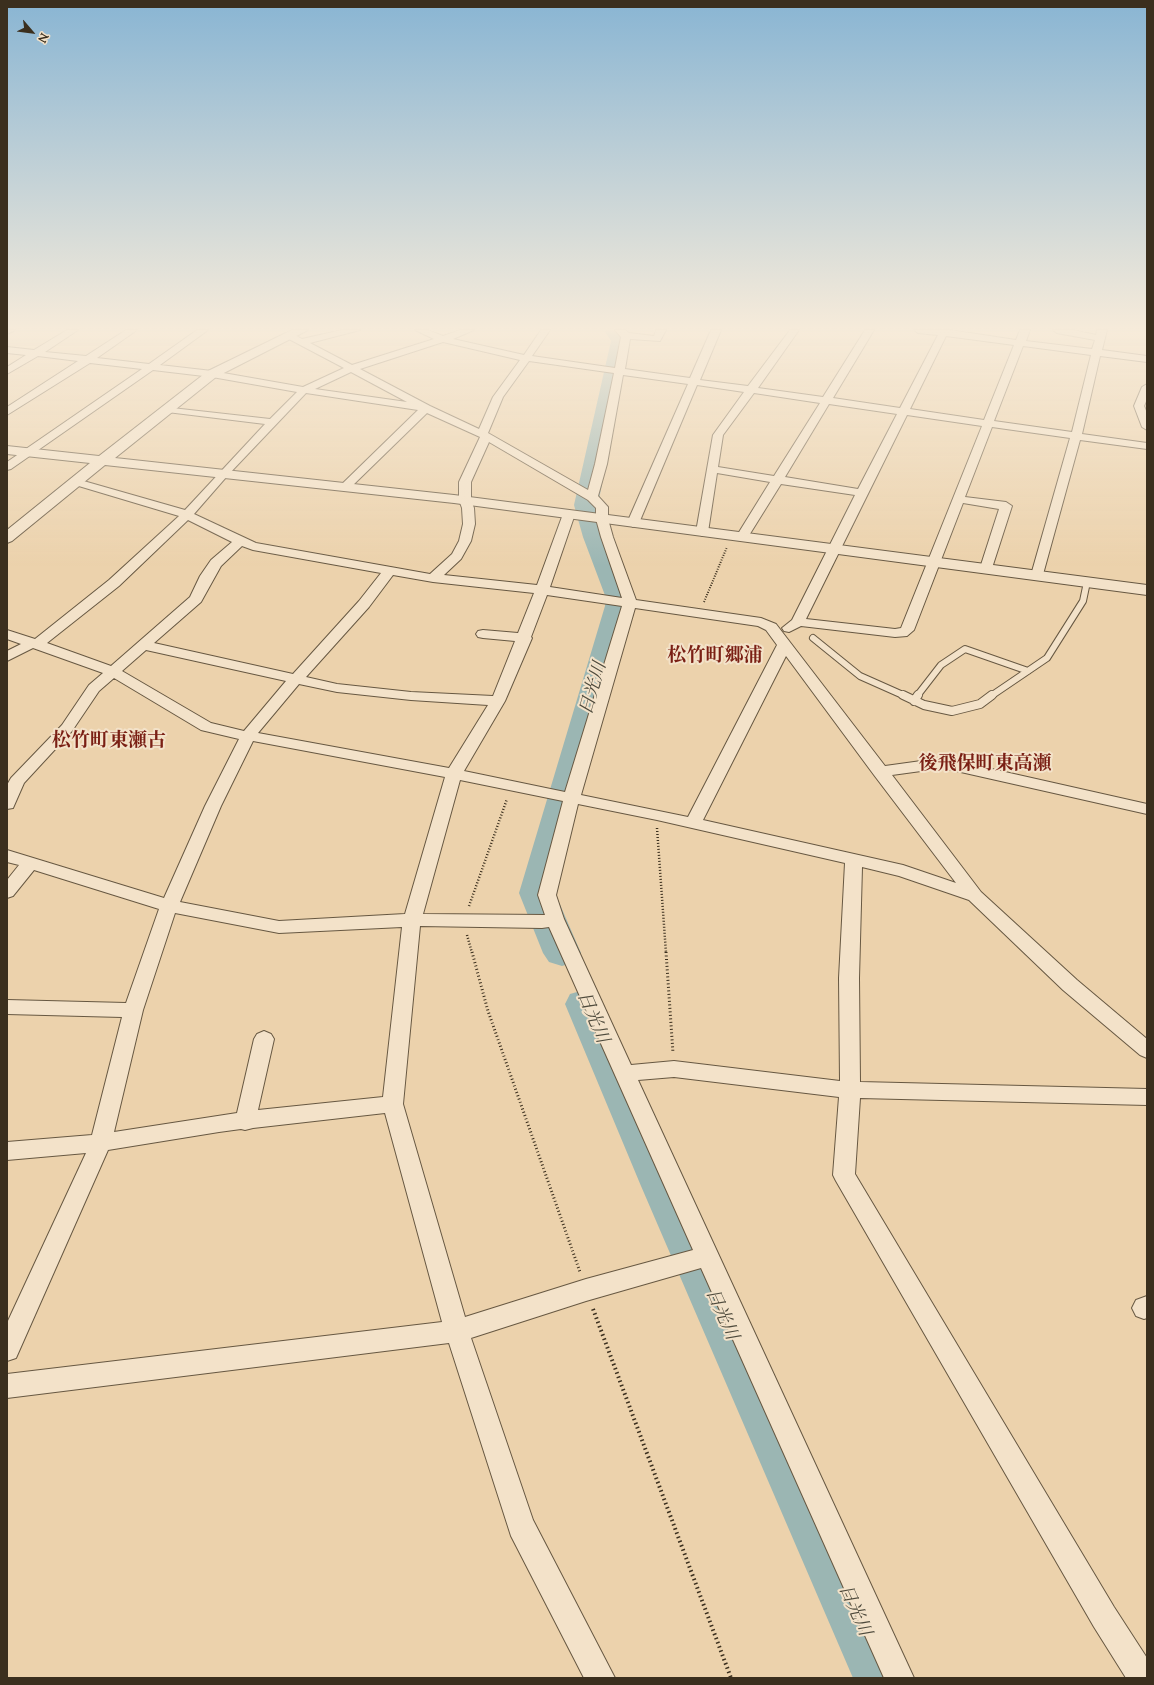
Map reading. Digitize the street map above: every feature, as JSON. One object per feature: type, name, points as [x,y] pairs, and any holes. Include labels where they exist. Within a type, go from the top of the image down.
[{"type":"street","points":[[7,466],[90,409]]},
{"type":"street","points":[[7,538],[167,409],[271,422]]},
{"type":"street","points":[[7,657],[35,643],[114,583],[187,515],[285,409]]},
{"type":"street","points":[[346,486],[425,409]]},
{"type":"street","points":[[427,409],[484,435],[590,495],[602,507],[594,518]]},
{"type":"street","points":[[433,578],[457,556],[465,541],[469,524],[468,508],[465,500],[465,482],[494,409]]},
{"type":"street","points":[[590,495],[601,464],[610,409]]},
{"type":"street","points":[[633,523],[682,409]]},
{"type":"street","points":[[702,532],[711,469],[718,435],[737,409]]},
{"type":"street","points":[[737,536],[778,479],[820,409]]},
{"type":"street","points":[[882,409],[1147,446]]},
{"type":"street","points":[[692,823],[781,641],[798,622],[833,549],[906,409]]},
{"type":"street","points":[[798,622],[902,633],[907,630],[993,409]]},
{"type":"street","points":[[1037,575],[1083,409]]},
{"type":"street","points":[[1140,409],[1147,427]]},
{"type":"street","points":[[7,450],[465,500],[1147,590]]},
{"type":"street","points":[[711,469],[862,492]]},
{"type":"street","points":[[76,482],[187,515],[240,542],[253,546],[433,578],[542,590],[762,622],[771,627],[975,896],[1070,985],[1147,1050]]},
{"type":"street","points":[[958,499],[1006,506],[986,568]]},
{"type":"street","points":[[568,514],[525,638],[498,701],[454,774],[412,920],[392,1104],[457,1331],[521,1526],[600,1678]]},
{"type":"street","points":[[594,518],[623,602],[567,797],[547,895],[549,920],[625,1073],[700,1258],[899,1678]]},
{"type":"street","points":[[7,804],[17,781],[68,728],[94,688],[196,599],[207,576],[216,563],[240,542]]},
{"type":"street","points":[[7,1350],[101,1142],[133,1010],[169,906],[213,806],[248,736],[295,680],[364,604],[389,571]]},
{"type":"street","points":[[7,634],[112,671],[206,727],[454,774],[657,815],[902,871],[975,896]]},
{"type":"street","points":[[482,634],[525,638]]},
{"type":"street","points":[[145,645],[232,664],[295,680],[345,689],[412,696],[498,701]]},
{"type":"street","points":[[880,772],[943,763],[1147,809]]},
{"type":"street","points":[[7,856],[169,906],[279,927],[412,920],[464,922],[549,920]]},
{"type":"street","points":[[854,860],[849,978],[850,1090],[844,1175],[1104,1617],[1143,1678]]},
{"type":"street","points":[[7,892],[29,864]]},
{"type":"street","points":[[7,1007],[133,1010]]},
{"type":"street","points":[[245,1122],[264,1039]]},
{"type":"street","points":[[625,1073],[674,1069],[850,1090],[1147,1097]]},
{"type":"street","points":[[7,1151],[101,1142],[219,1123],[245,1122],[392,1104]]},
{"type":"street","points":[[7,1386],[457,1331],[586,1290],[700,1258]]},
{"type":"lane","points":[[814,638],[860,676],[924,705],[952,711],[980,704],[1047,658],[1068,628],[1083,601],[1087,582]]},
{"type":"lane","points":[[914,701],[941,665],[965,649],[1028,671]]},
{"type":"path","points":[[700,613],[737,536]]},
{"type":"path","points":[[512,786],[464,922],[488,1011],[586,1290],[731,1678]]},
{"type":"path","points":[[657,815],[674,1069]]},
{"type":"waterway","name":"日光川","points":[[562,953],[537,893],[618,606],[619,598],[595,537],[586,505],[606,409]]},
{"type":"waterway","name":"日光川","points":[[584,1004],[663,1186],[883,1678]]},
{"type":"district","name":"松竹町郷浦","points":[[715,658]]},
{"type":"district","name":"松竹町東瀬古","points":[[109,743]]},
{"type":"district","name":"後飛保町東高瀬","points":[[985,766]]}]
